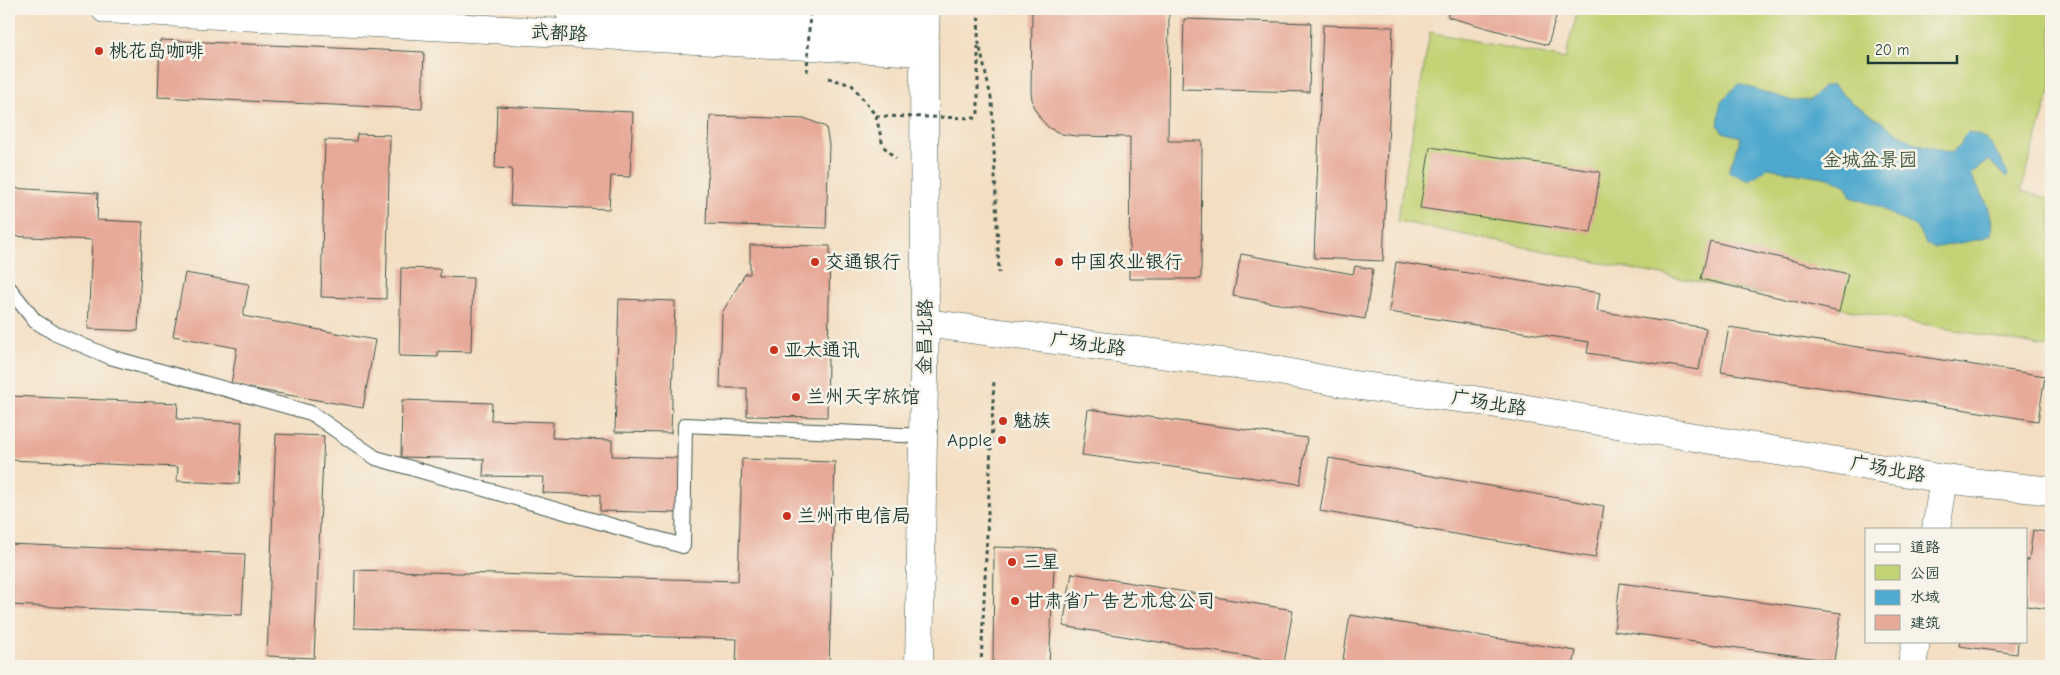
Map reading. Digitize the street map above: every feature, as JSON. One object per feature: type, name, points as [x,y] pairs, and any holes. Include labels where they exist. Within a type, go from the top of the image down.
[{"type":"main road","name":"武都路","points":[[105,9],[925,30]]},
{"type":"main road","name":"武都路","points":[[568,9],[925,30]]},
{"type":"main road","name":"金昌北路","points":[[919,666],[925,323],[925,30]]},
{"type":"main road","name":"广场北路","points":[[925,323],[1259,367],[1353,384],[1468,399],[1944,479],[2051,491]]},
{"type":"main road","points":[[1936,528],[1944,479]]},
{"type":"main road","points":[[1912,666],[1916,642]]},
{"type":"lane","points":[[9,288],[35,321],[56,334],[110,357],[311,412],[376,458],[684,546],[685,425],[923,436]]},
{"type":"path","points":[[810,9],[807,72],[816,74]]},
{"type":"path","points":[[876,116],[978,118],[979,9]]},
{"type":"path","points":[[978,39],[992,102],[999,273]]},
{"type":"path","points":[[825,77],[852,85],[876,116],[883,146],[925,188]]},
{"type":"path","points":[[981,666],[994,380]]},
{"type":"green space","name":"金城盆景园","points":[[1578,9],[2051,9],[2051,88],[2021,191],[2051,199],[2051,348],[1641,271],[1397,221],[1430,32],[1565,59]]},
{"type":"water","points":[[1739,84],[1793,101],[1810,100],[1823,87],[1833,85],[1853,103],[1912,142],[1951,153],[1960,146],[1968,132],[1983,138],[1989,142],[2008,174],[2006,178],[1989,160],[1970,174],[1989,210],[1992,226],[1991,235],[1982,239],[1933,248],[1927,244],[1915,226],[1897,218],[1880,207],[1851,197],[1846,186],[1829,178],[1767,168],[1750,180],[1728,172],[1741,137],[1723,132],[1718,125],[1721,101]]},
{"type":"building","points":[[1032,9],[1169,11],[1168,141],[1202,141],[1201,279],[1129,279],[1130,137],[1062,134],[1049,128],[1040,118],[1033,106],[1031,92]]},
{"type":"building","points":[[1448,9],[1558,9],[1548,45],[1448,17]]},
{"type":"building","points":[[1184,19],[1311,23],[1309,92],[1182,89]]},
{"type":"building","points":[[1323,25],[1393,27],[1383,261],[1314,258]]},
{"type":"building","points":[[160,40],[424,52],[422,109],[158,97]]},
{"type":"building","points":[[497,106],[633,112],[630,177],[611,176],[609,209],[510,205],[512,169],[495,168]]},
{"type":"building","points":[[710,116],[807,119],[826,127],[829,145],[826,228],[706,224]]},
{"type":"building","points":[[357,134],[390,135],[386,299],[321,297],[325,140],[356,141]]},
{"type":"building","points":[[1430,147],[1600,172],[1591,233],[1420,208]]},
{"type":"building","points":[[9,188],[98,193],[97,220],[143,222],[138,331],[88,329],[92,240],[9,236]]},
{"type":"building","points":[[1710,241],[1848,274],[1839,312],[1701,279]]},
{"type":"building","name":"亚太通讯","points":[[750,245],[830,246],[827,417],[747,416],[747,388],[720,388],[722,313],[745,274],[750,274]]},
{"type":"building","points":[[1241,254],[1353,274],[1355,266],[1373,269],[1365,319],[1233,296]]},
{"type":"building","points":[[1396,262],[1600,293],[1597,311],[1706,328],[1699,370],[1587,353],[1589,342],[1389,312]]},
{"type":"building","points":[[401,268],[440,269],[440,277],[473,278],[471,352],[438,351],[438,357],[399,356]]},
{"type":"building","points":[[185,273],[249,284],[243,316],[375,340],[363,408],[231,385],[237,348],[173,336]]},
{"type":"building","points":[[619,299],[675,301],[671,433],[615,432]]},
{"type":"building","points":[[1729,327],[2045,376],[2038,421],[1721,372]]},
{"type":"building","points":[[9,396],[178,403],[177,419],[242,422],[239,484],[177,481],[178,467],[9,460]]},
{"type":"building","points":[[402,400],[492,403],[491,420],[553,422],[552,438],[612,440],[612,456],[679,458],[677,513],[600,511],[600,495],[543,493],[544,477],[483,476],[484,459],[401,457]]},
{"type":"building","points":[[1088,409],[1307,438],[1300,484],[1082,455]]},
{"type":"building","points":[[276,434],[324,436],[314,658],[267,656]]},
{"type":"building","points":[[1329,458],[1604,506],[1595,558],[1320,511]]},
{"type":"building","name":"兰州市电信局","points":[[742,459],[835,462],[829,666],[736,666],[737,639],[354,628],[355,570],[738,581]]},
{"type":"building","points":[[2033,530],[2051,533],[2051,609],[2028,606],[2029,560]]},
{"type":"building","points":[[9,544],[245,554],[242,615],[9,605]]},
{"type":"building","points":[[994,547],[1055,549],[1049,666],[993,666]]},
{"type":"building","points":[[1072,573],[1293,610],[1284,663],[1063,626]]},
{"type":"building","points":[[1620,583],[1841,613],[1834,661],[1614,631]]},
{"type":"building","points":[[1350,615],[1576,651],[1573,666],[1342,666]]},
{"type":"building","points":[[1960,642],[2018,642],[2017,654],[1959,646]]},
{"type":"place","name":"桃花岛咖啡","points":[[99,51]]},
{"type":"place","name":"交通银行","points":[[815,262]]},
{"type":"place","name":"中国农业银行","points":[[1059,262]]},
{"type":"place","name":"亚太通讯","points":[[774,350]]},
{"type":"place","name":"兰州天字旅馆","points":[[796,397]]},
{"type":"place","name":"魅族","points":[[1003,421]]},
{"type":"place","name":"Apple","points":[[1002,440]]},
{"type":"place","name":"兰州市电信局","points":[[787,516]]},
{"type":"place","name":"三星","points":[[1012,562]]},
{"type":"place","name":"甘肃省广告艺术总公司","points":[[1015,601]]}]
